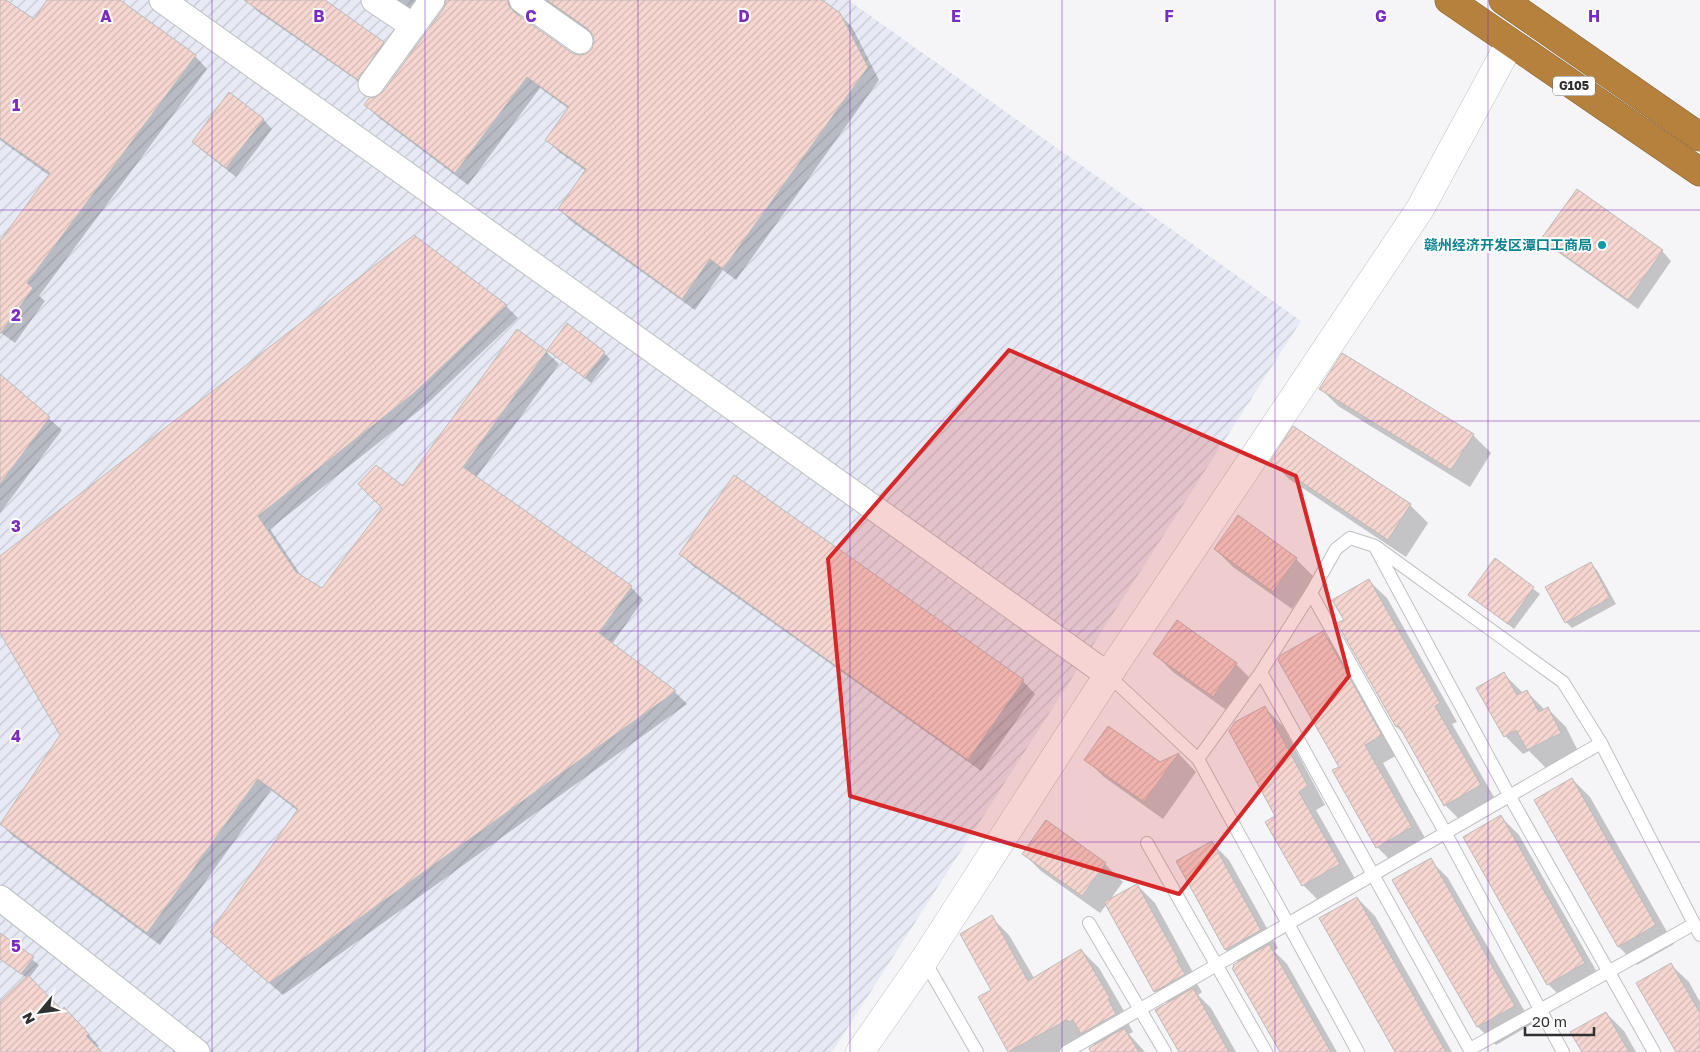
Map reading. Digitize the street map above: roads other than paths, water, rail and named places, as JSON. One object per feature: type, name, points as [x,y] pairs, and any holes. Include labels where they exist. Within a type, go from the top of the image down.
[{"type":"highway","name":"G105","points":[[1449,0],[1700,172]]},
{"type":"highway","name":"G105","points":[[1503,0],[1700,137]]},
{"type":"main road","points":[[860,1052],[924,960],[1108,675],[1420,209],[1510,43]]},
{"type":"street","points":[[162,0],[1108,675]]},
{"type":"street","points":[[374,0],[413,26]]},
{"type":"street","points":[[371,84],[432,0]]},
{"type":"street","points":[[522,0],[580,41]]},
{"type":"street","points":[[0,898],[197,1052]]},
{"type":"lane","points":[[1198,759],[1260,672],[1311,593],[1336,549],[1350,538],[1375,546],[1563,682],[1601,743],[1697,929],[1609,971],[1470,1051],[1374,874],[1260,672]]},
{"type":"lane","points":[[1375,546],[1509,795],[1654,1052]]},
{"type":"lane","points":[[1311,593],[1445,832],[1563,1052]]},
{"type":"lane","points":[[1108,675],[1198,759],[1358,1052]]},
{"type":"lane","points":[[1070,1051],[1601,743]]},
{"type":"lane","points":[[1147,842],[1266,1052]]},
{"type":"lane","points":[[1089,923],[1165,1052]]},
{"type":"lane","points":[[924,960],[977,1052]]},
{"type":"place","name":"赣州经济开发区潭口工商局","points":[[1602,245]]}]
